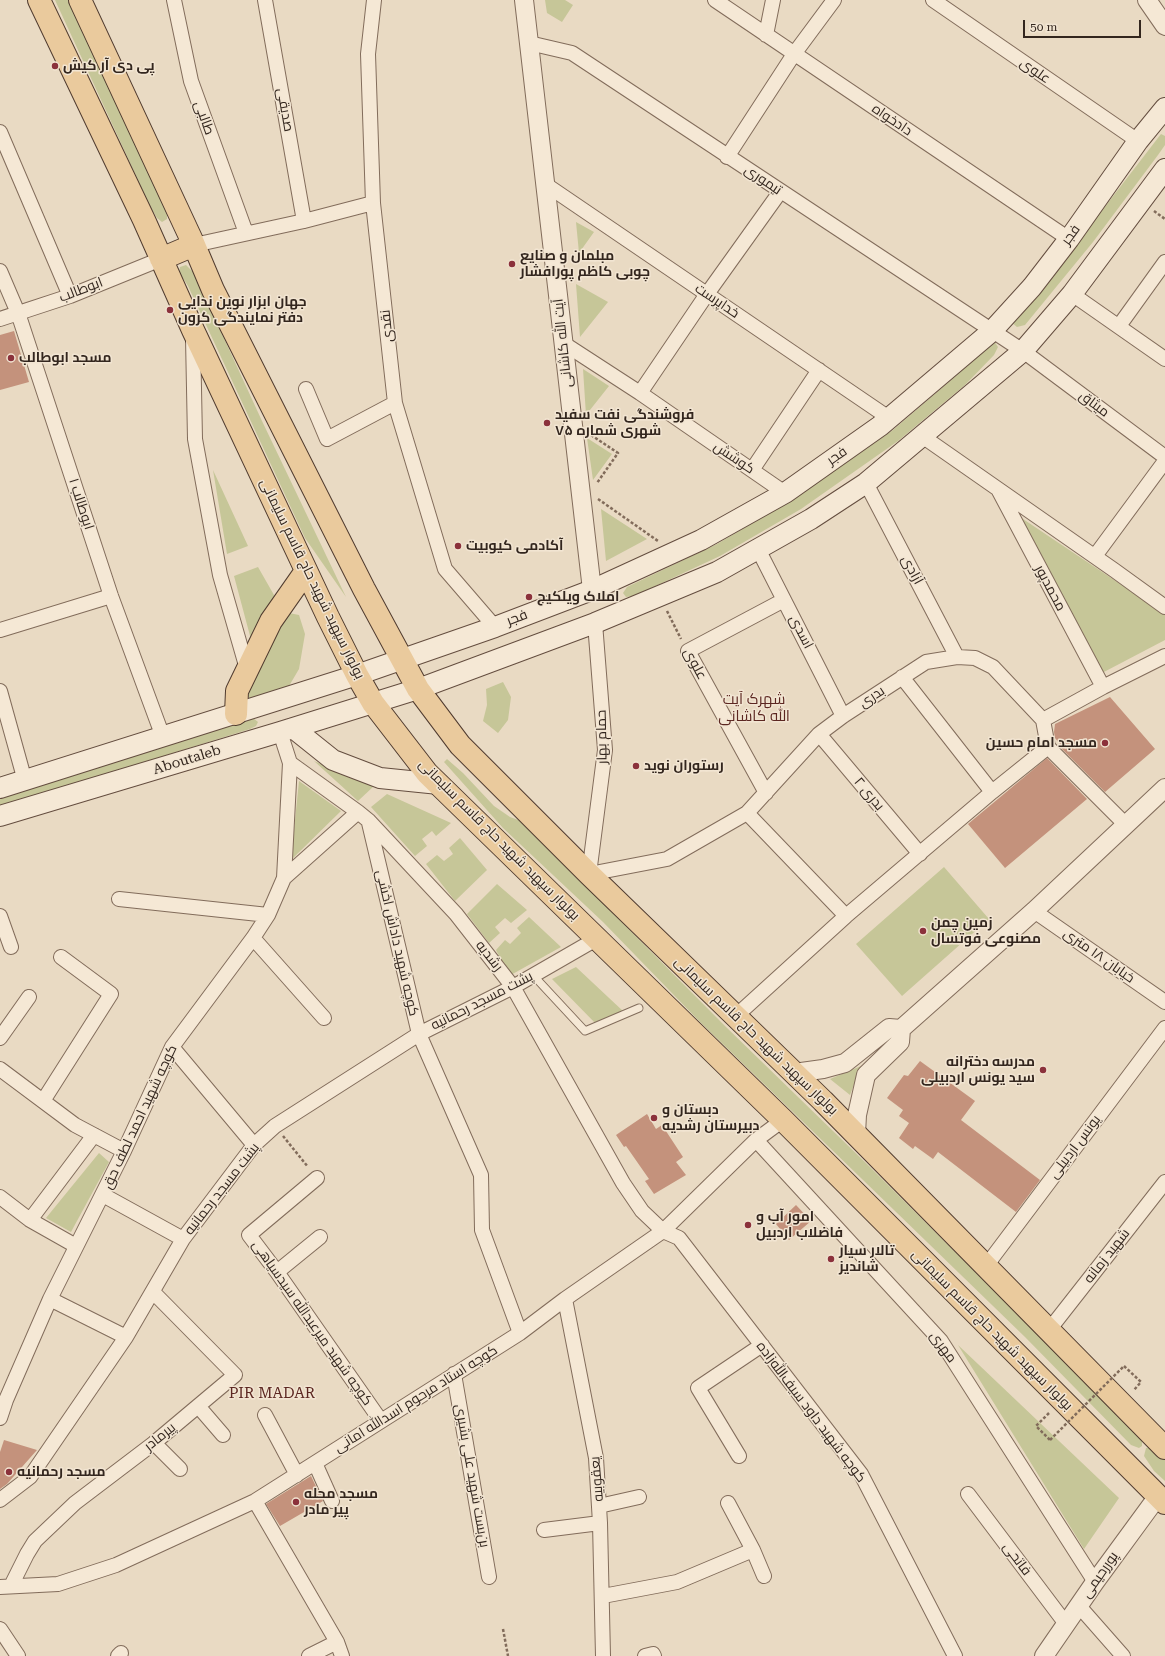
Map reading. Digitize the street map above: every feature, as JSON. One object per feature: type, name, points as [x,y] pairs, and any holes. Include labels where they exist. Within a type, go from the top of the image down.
[{"type":"main road","name":"بولوار سپهبد شهید حاج قاسم سلیمانی","points":[[39,0],[144,220],[193,330],[306,571],[357,675],[373,703],[427,772],[783,1120],[1161,1499]]},
{"type":"main road","name":"بولوار سپهبد شهید حاج قاسم سلیمانی","points":[[80,0],[194,245],[213,290],[364,589],[418,689],[460,744],[589,874],[856,1134],[1164,1446]]},
{"type":"main road","name":"فجر","points":[[357,675],[495,627],[592,590],[701,540],[785,493],[880,426],[992,331],[1032,287],[1069,240],[1138,141],[1165,108]]},
{"type":"main road","points":[[418,689],[595,623],[717,572],[811,519],[866,483],[1023,351],[1072,294],[1165,169]]},
{"type":"main road","points":[[161,259],[194,245]]},
{"type":"main road","points":[[236,714],[237,691],[247,669],[271,621],[306,571]]},
{"type":"main road","points":[[592,590],[595,623]]},
{"type":"main road","name":"Aboutaleb","points":[[0,788],[357,675]]},
{"type":"main road","name":"Aboutaleb","points":[[0,816],[418,689]]},
{"type":"main road","points":[[286,730],[333,760],[380,778],[439,784]]},
{"type":"street","name":"طالبی","points":[[174,0],[191,81],[246,233]]},
{"type":"street","name":"صدیقی","points":[[265,0],[304,221]]},
{"type":"street","name":"نقدی","points":[[374,0],[368,54],[373,203],[395,403],[445,569],[495,627]]},
{"type":"street","name":"آیت الله کاشانی","points":[[524,0],[572,422],[586,498],[592,590]]},
{"type":"street","name":"دادخواه","points":[[715,0],[1069,240]]},
{"type":"street","points":[[766,35],[773,0]]},
{"type":"street","points":[[727,157],[794,54],[834,0]]},
{"type":"street","name":"علوی","points":[[933,0],[1138,141]]},
{"type":"street","points":[[1147,0],[1165,26]]},
{"type":"street","name":"تیموری","points":[[529,43],[572,53],[727,157],[1023,351]]},
{"type":"street","points":[[0,132],[70,296]]},
{"type":"street","name":"خداپرست","points":[[545,184],[889,418]]},
{"type":"street","points":[[640,393],[707,294],[780,192]]},
{"type":"street","points":[[194,245],[304,221],[373,203]]},
{"type":"street","name":"ابوطالب","points":[[0,319],[70,296],[161,259]]},
{"type":"street","points":[[1119,326],[1165,262]]},
{"type":"street","name":"ابوطالب ۱","points":[[0,271],[18,313],[111,596],[163,737]]},
{"type":"street","points":[[1072,294],[1165,358]]},
{"type":"street","points":[[193,330],[195,439],[220,575],[247,669]]},
{"type":"street","name":"کوشش","points":[[563,343],[640,393],[785,493]]},
{"type":"street","name":"میثاق","points":[[1023,351],[1165,457]]},
{"type":"street","points":[[752,470],[819,370]]},
{"type":"street","points":[[306,389],[327,439],[395,403]]},
{"type":"street","points":[[922,436],[1095,556],[1165,607]]},
{"type":"street","points":[[1095,556],[1165,461]]},
{"type":"street","name":"آزادی","points":[[866,483],[957,657]]},
{"type":"street","name":"محمدپور","points":[[997,488],[1103,687]]},
{"type":"street","name":"اسدی","points":[[758,549],[843,716]]},
{"type":"street","points":[[0,630],[111,596]]},
{"type":"street","points":[[688,651],[784,600]]},
{"type":"street","name":"حمام بهار","points":[[589,874],[605,750],[595,623]]},
{"type":"street","name":"علوی","points":[[688,651],[766,793]]},
{"type":"street","points":[[1126,825],[1048,747],[1043,720],[1103,687],[1165,656]]},
{"type":"street","name":"بدری","points":[[589,874],[667,859],[747,813],[819,734],[843,716],[926,662],[957,657],[975,658],[993,667],[1043,720]]},
{"type":"street","points":[[902,677],[992,792]]},
{"type":"street","points":[[0,690],[25,781]]},
{"type":"street","name":"کوچه شهید احمد لطف حق","points":[[0,1418],[3,1399],[50,1299],[103,1195],[172,1047],[253,938],[268,915],[284,878],[290,763],[286,730]]},
{"type":"street","name":"بدری ۲","points":[[819,734],[920,854]]},
{"type":"street","points":[[736,1016],[846,916],[992,792],[1048,747]]},
{"type":"street","name":"رشدیه","points":[[290,763],[358,812],[369,822],[456,914],[513,987],[623,1183],[642,1210],[663,1231]]},
{"type":"street","points":[[856,1134],[857,1115],[866,1075],[900,1042],[901,1029],[1034,911],[1165,788]]},
{"type":"street","points":[[284,878],[358,812]]},
{"type":"street","points":[[747,813],[846,916]]},
{"type":"street","name":"کوچه شهید داداش اخشی","points":[[369,822],[419,1034],[481,1175],[482,1230],[520,1333]]},
{"type":"street","points":[[119,899],[268,915]]},
{"type":"street","name":"خیابان ۱۸ متری","points":[[1034,911],[1165,1002]]},
{"type":"street","points":[[0,916],[11,947]]},
{"type":"street","points":[[253,938],[324,1018]]},
{"type":"street","name":"پشت مسجد رحمانیه","points":[[0,1500],[30,1477],[126,1337],[183,1239],[254,1145],[275,1126],[419,1034],[513,987],[598,938]]},
{"type":"street","points":[[42,1101],[111,994],[61,957]]},
{"type":"street","points":[[0,1038],[29,997]]},
{"type":"street","points":[[794,1073],[823,1069],[845,1063],[889,1028],[901,1029]]},
{"type":"street","name":"یونس اردبیلی","points":[[986,1266],[1165,1028]]},
{"type":"street","points":[[172,1047],[254,1145]]},
{"type":"street","points":[[0,1069],[75,1125],[124,1151]]},
{"type":"street","name":"کوچه استاد مرحوم اسدالله امانی","points":[[6,1586],[58,1584],[116,1564],[255,1501],[520,1333],[565,1302],[663,1231],[756,1140],[783,1120]]},
{"type":"street","points":[[30,1220],[94,1135]]},
{"type":"street","name":"مهری","points":[[756,1140],[941,1341],[1095,1582]]},
{"type":"street","name":"کوچه شهید میرعبدالله سیدسیاهی","points":[[317,1178],[249,1235],[277,1272],[381,1421]]},
{"type":"street","name":"شهید زمانه","points":[[1049,1330],[1165,1182]]},
{"type":"street","points":[[103,1195],[183,1239]]},
{"type":"street","points":[[0,1197],[30,1220],[76,1246]]},
{"type":"street","name":"کوچه شهید داود سیف‌الله‌زاده","points":[[663,1231],[679,1238],[861,1474],[955,1656]]},
{"type":"street","points":[[277,1272],[320,1237]]},
{"type":"street","name":"پیرمادر","points":[[6,1586],[35,1541],[75,1503],[154,1443],[235,1375],[153,1292]]},
{"type":"street","points":[[50,1299],[126,1337]]},
{"type":"street","name":"یعقوبیه","points":[[565,1302],[596,1458],[603,1596],[603,1656]]},
{"type":"street","points":[[739,1456],[698,1388],[762,1345]]},
{"type":"street","name":"بن‌بست شهید علی بشیری","points":[[454,1374],[489,1577]]},
{"type":"street","points":[[198,1406],[223,1435]]},
{"type":"street","points":[[266,1415],[297,1474]]},
{"type":"street","points":[[154,1443],[180,1470]]},
{"type":"street","points":[[315,1463],[332,1501]]},
{"type":"street","name":"فاتحی","points":[[968,1494],[1066,1624]]},
{"type":"street","points":[[599,1506],[639,1497]]},
{"type":"street","name":"پوررحیمی","points":[[1044,1656],[1095,1582],[1161,1499]]},
{"type":"street","points":[[255,1501],[337,1642],[342,1656]]},
{"type":"street","points":[[728,1503],[753,1550],[764,1576]]},
{"type":"street","points":[[544,1530],[600,1523]]},
{"type":"street","points":[[603,1596],[677,1582],[753,1550]]},
{"type":"street","points":[[1079,1606],[1123,1656]]},
{"type":"street","points":[[0,1629],[18,1656]]},
{"type":"street","points":[[309,1656],[337,1642]]},
{"type":"street","points":[[645,1656],[653,1654],[654,1656]]},
{"type":"lane","points":[[533,975],[585,1031],[639,1008]]},
{"type":"path","points":[[572,422],[618,453],[586,498],[673,552]]},
{"type":"path","name":"علوی","points":[[660,597],[688,651]]},
{"type":"path","points":[[275,1126],[317,1178]]},
{"type":"path","points":[[1036,1426],[1050,1440],[1124,1366],[1141,1382]]},
{"type":"path","points":[[503,1629],[508,1656]]},
{"type":"green space","points":[[55,0],[69,0],[167,212],[167,219],[162,222],[157,218],[149,204]]},
{"type":"green space","points":[[545,0],[565,0],[573,5],[562,22],[547,13]]},
{"type":"green space","points":[[1161,134],[1165,136],[1165,145],[1158,155],[1093,242],[1025,325],[1017,327],[1011,322],[1080,239]]},
{"type":"green space","points":[[576,222],[594,232],[579,253]]},
{"type":"green space","points":[[186,265],[194,273],[262,421],[346,597],[305,538],[188,286],[179,272],[180,267]]},
{"type":"green space","points":[[576,284],[608,302],[580,337]]},
{"type":"green space","points":[[994,341],[998,347],[994,355],[965,385],[898,441],[801,509],[720,556],[634,596],[626,597],[623,593],[627,587],[717,544],[798,496],[893,430],[958,374],[988,342]]},
{"type":"green space","points":[[583,369],[609,386],[586,415]]},
{"type":"green space","points":[[587,438],[612,454],[593,480]]},
{"type":"green space","points":[[213,470],[248,546],[227,554]]},
{"type":"green space","points":[[601,509],[647,539],[606,561]]},
{"type":"green space","points":[[1017,515],[1165,614],[1165,640],[1102,673]]},
{"type":"green space","points":[[258,567],[278,602],[253,647],[234,576]]},
{"type":"green space","points":[[289,613],[299,615],[305,634],[299,669],[289,686],[253,701],[246,695],[277,632]]},
{"type":"green space","points":[[503,682],[511,697],[508,720],[498,733],[483,721],[487,705],[486,689]]},
{"type":"green space","points":[[253,718],[258,722],[256,726],[250,729],[0,807],[0,798]]},
{"type":"green space","points":[[447,759],[463,773],[494,806],[510,817],[521,821],[725,1026],[869,1166],[1142,1438],[1142,1446],[1139,1448],[1131,1445],[1025,1337],[700,1022],[603,922],[503,828],[444,762]]},
{"type":"green space","points":[[314,761],[374,786],[358,801]]},
{"type":"green space","points":[[299,781],[341,811],[291,860]]},
{"type":"green space","points":[[387,794],[451,823],[436,836],[432,831],[422,839],[427,846],[415,856],[371,807]]},
{"type":"green space","points":[[460,838],[487,870],[455,901],[426,864],[437,855],[444,861],[453,854],[449,848]]},
{"type":"green space","name":"زمین چمن مصنوعی فوتسال","points":[[944,867],[989,919],[902,996],[856,944]]},
{"type":"green space","points":[[497,884],[527,910],[511,923],[505,918],[495,927],[500,933],[489,943],[467,914]]},
{"type":"green space","points":[[529,917],[561,947],[509,976],[496,950],[505,940],[510,944],[521,933],[517,928]]},
{"type":"green space","points":[[576,967],[624,1012],[598,1026],[552,979]]},
{"type":"green space","points":[[861,1066],[850,1095],[830,1079]]},
{"type":"green space","points":[[99,1153],[109,1162],[71,1232],[46,1218]]},
{"type":"green space","points":[[958,1345],[1119,1498],[1084,1549]]},
{"type":"green space","points":[[1151,1447],[1165,1460],[1165,1481],[1154,1471],[1144,1456],[1146,1448]]},
{"type":"building","name":"مسجد ابوطالب","points":[[14,331],[29,382],[0,390],[0,335]]},
{"type":"building","name":"مسجد امام حسین","points":[[1110,697],[1155,749],[1105,792],[1059,746],[1061,745],[1055,738],[1054,732],[1055,724]]},
{"type":"building","points":[[1047,758],[1087,799],[1005,868],[968,824]]},
{"type":"building","points":[[920,1061],[975,1101],[961,1120],[1040,1180],[1016,1212],[938,1152],[933,1159],[915,1146],[913,1149],[899,1138],[909,1123],[899,1116],[903,1110],[887,1098],[904,1075],[908,1076]]},
{"type":"building","points":[[647,1114],[656,1129],[662,1125],[683,1157],[676,1162],[686,1175],[654,1194],[645,1181],[649,1179],[626,1146],[624,1147],[616,1135]]},
{"type":"building","points":[[796,1205],[811,1221],[789,1240],[776,1224]]},
{"type":"building","name":"مسجد رحمانیه","points":[[4,1440],[37,1450],[7,1484],[0,1489],[0,1452]]},
{"type":"building","name":"مسجد محله پیر مادر","points":[[311,1476],[323,1501],[280,1526],[266,1504]]},
{"type":"place","name":"پی دی آر کیش","points":[[55,66]]},
{"type":"place","name":"مبلمان و صنایع چوبی کاظم پورافشار","points":[[512,264]]},
{"type":"place","name":"جهان ابزار نوین ندایی دفتر نمایندگی کرون","points":[[170,310]]},
{"type":"place","name":"مسجد ابوطالب","points":[[11,358]]},
{"type":"place","name":"فروشندگی نفت سفید شهری شماره ۷۵","points":[[547,423]]},
{"type":"place","name":"آکادمی کیوبیت","points":[[458,546]]},
{"type":"place","name":"املاک ویلکیج","points":[[529,597]]},
{"type":"place","name":"مسجد امام حسین","points":[[1105,743]]},
{"type":"place","name":"رستوران نوید","points":[[636,766]]},
{"type":"place","name":"زمین چمن مصنوعی فوتسال","points":[[923,931]]},
{"type":"place","name":"مدرسه دخترانه سید یونس اردبیلی","points":[[1043,1070]]},
{"type":"place","name":"دبستان و دبیرستان رشدیه","points":[[654,1118]]},
{"type":"place","name":"امور آب و فاضلاب اردبیل","points":[[748,1225]]},
{"type":"place","name":"تالار سیار شاندیز","points":[[831,1259]]},
{"type":"place","name":"مسجد رحمانیه","points":[[9,1472]]},
{"type":"place","name":"مسجد محله پیر مادر","points":[[296,1502]]},
{"type":"district","name":"شهرک آیت الله کاشانی","points":[[754,708]]},
{"type":"district","name":"PIR MADAR","points":[[272,1394]]}]
